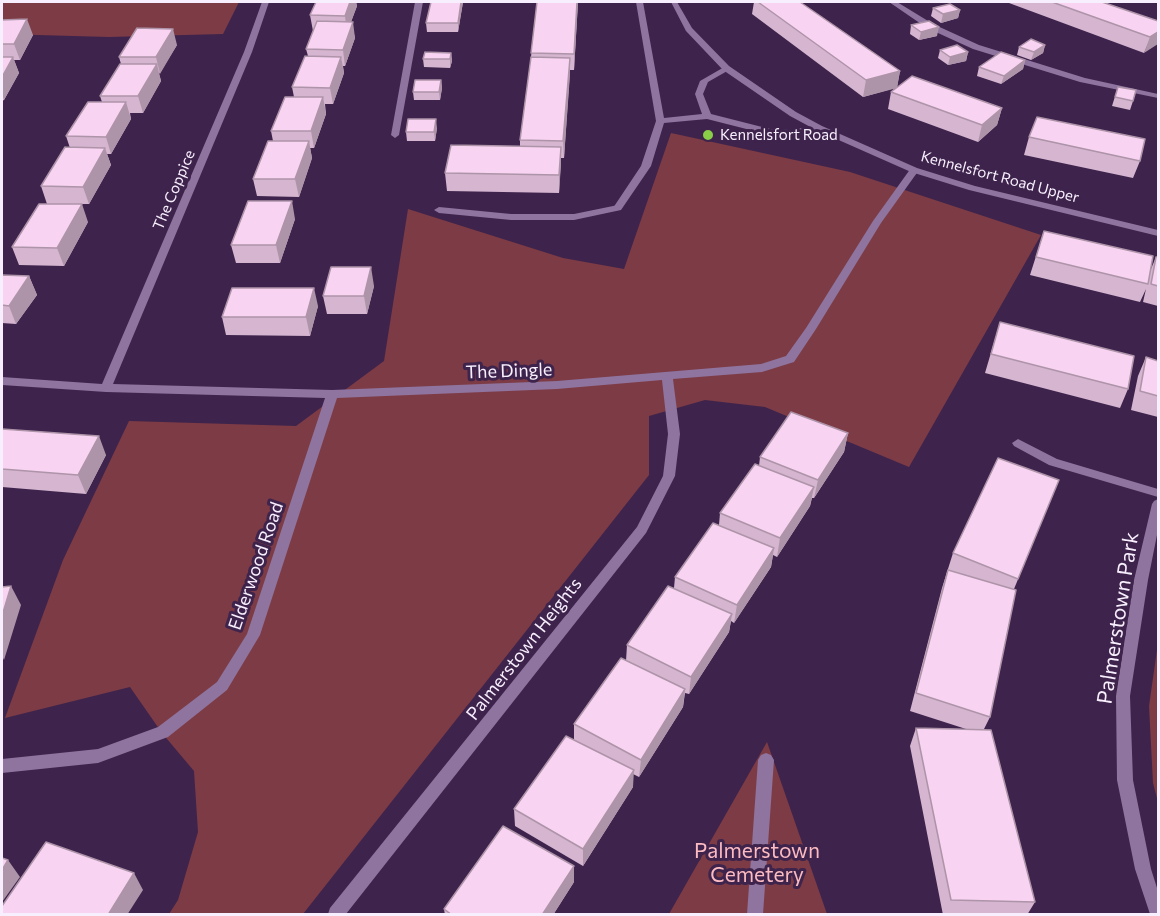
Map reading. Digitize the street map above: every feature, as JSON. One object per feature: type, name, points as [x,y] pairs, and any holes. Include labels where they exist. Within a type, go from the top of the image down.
[{"type":"street","name":"The Coppice","points":[[106,388],[243,63],[265,2]]},
{"type":"street","points":[[395,135],[419,2]]},
{"type":"street","points":[[439,210],[511,217],[574,217],[618,208],[646,166],[660,121],[639,2]]},
{"type":"street","name":"Kennelsfort Road Upper","points":[[674,2],[689,29],[726,68],[793,114],[819,128],[914,170],[1005,197],[1158,233]]},
{"type":"street","points":[[893,2],[930,26],[976,46],[1083,80],[1158,96]]},
{"type":"street","points":[[707,116],[699,94],[704,81],[726,68]]},
{"type":"street","points":[[660,121],[707,116],[770,132],[790,133],[819,128]]},
{"type":"street","name":"The Dingle","points":[[2,381],[106,388],[332,394],[667,378],[762,368],[790,359],[829,302],[876,223],[914,170]]},
{"type":"street","name":"Palmerstown Heights","points":[[336,915],[642,530],[669,476],[674,434],[667,378]]},
{"type":"street","name":"Elderwood Road","points":[[2,766],[98,756],[163,732],[222,686],[253,635],[332,394]]},
{"type":"street","points":[[1018,443],[1053,462],[1158,493]]},
{"type":"street","name":"Palmerstown Park","points":[[1158,504],[1141,580],[1123,696],[1125,780],[1143,869],[1158,915]]},
{"type":"street","points":[[755,915],[766,760]]},
{"type":"green space","points":[[2,2],[239,2],[223,34],[109,37],[2,34]]},
{"type":"green space","points":[[671,133],[850,172],[1041,235],[909,467],[765,407],[705,400],[649,416],[649,475],[303,914],[169,914],[178,900],[198,832],[194,771],[162,733],[130,687],[5,718],[63,560],[129,421],[296,426],[384,361],[408,209],[563,258],[624,269]]},
{"type":"green space","points":[[1158,643],[1158,802],[1153,783],[1149,706]]},
{"type":"green space","name":"Palmerstown Cemetery","points":[[767,742],[827,914],[669,914]]},
{"type":"building","points":[[316,2],[350,2],[345,16],[310,15]]},
{"type":"building","points":[[431,2],[461,2],[458,23],[426,23]]},
{"type":"building","points":[[537,2],[577,2],[574,54],[531,53]]},
{"type":"building","points":[[758,2],[800,2],[900,71],[866,80]]},
{"type":"building","points":[[1052,2],[1102,2],[1158,21],[1158,32],[1150,37]]},
{"type":"building","points":[[950,4],[960,10],[943,14],[933,8]]},
{"type":"building","points":[[27,19],[14,44],[2,44],[2,20]]},
{"type":"building","points":[[317,21],[353,22],[343,50],[306,49]]},
{"type":"building","points":[[929,21],[939,27],[921,32],[911,25]]},
{"type":"building","points":[[137,28],[173,29],[156,57],[119,57]]},
{"type":"building","points":[[1031,39],[1045,45],[1034,52],[1019,47]]},
{"type":"building","points":[[957,45],[968,52],[950,57],[940,50]]},
{"type":"building","points":[[425,52],[451,53],[450,59],[423,59]]},
{"type":"building","points":[[1001,52],[1025,60],[1004,76],[979,67]]},
{"type":"building","points":[[305,56],[341,57],[330,88],[292,87]]},
{"type":"building","points":[[2,57],[13,57],[2,77]]},
{"type":"building","points":[[531,57],[570,58],[563,141],[520,140]]},
{"type":"building","points":[[120,64],[157,64],[138,96],[100,96]]},
{"type":"building","points":[[912,76],[1002,108],[982,125],[891,92]]},
{"type":"building","points":[[415,80],[441,80],[439,92],[413,92]]},
{"type":"building","points":[[1118,87],[1136,90],[1133,101],[1115,97]]},
{"type":"building","points":[[285,97],[323,97],[311,131],[271,131]]},
{"type":"building","points":[[88,102],[126,102],[106,137],[66,136]]},
{"type":"building","points":[[1037,117],[1145,139],[1140,161],[1029,137]]},
{"type":"building","points":[[408,119],[436,119],[434,132],[406,132]]},
{"type":"building","points":[[268,141],[309,141],[295,179],[253,179]]},
{"type":"building","points":[[451,145],[561,147],[559,175],[445,173]]},
{"type":"building","points":[[65,147],[105,148],[83,187],[41,186]]},
{"type":"building","points":[[248,201],[292,201],[276,245],[231,245]]},
{"type":"building","points":[[39,204],[82,204],[57,248],[12,247]]},
{"type":"building","points":[[1044,231],[1153,256],[1148,284],[1036,257]]},
{"type":"building","points":[[1156,257],[1158,257],[1158,286],[1151,284]]},
{"type":"building","points":[[331,267],[371,267],[364,296],[323,296]]},
{"type":"building","points":[[2,275],[29,276],[9,306],[2,305]]},
{"type":"building","points":[[232,288],[314,288],[306,317],[222,317]]},
{"type":"building","points":[[1000,322],[1134,356],[1128,389],[991,354]]},
{"type":"building","points":[[1146,357],[1158,361],[1158,396],[1140,391]]},
{"type":"building","points":[[791,412],[848,433],[818,480],[760,457]]},
{"type":"building","points":[[2,429],[99,436],[78,475],[2,469]]},
{"type":"building","points":[[998,458],[1059,480],[1018,579],[953,553]]},
{"type":"building","points":[[755,464],[814,487],[780,538],[720,513]]},
{"type":"building","points":[[713,523],[774,548],[737,605],[675,577]]},
{"type":"building","points":[[948,570],[1016,590],[990,717],[916,693]]},
{"type":"building","points":[[11,586],[2,616],[2,587]]},
{"type":"building","points":[[668,586],[732,614],[691,677],[627,645]]},
{"type":"building","points":[[621,658],[685,689],[641,760],[574,724]]},
{"type":"building","points":[[916,728],[991,730],[1035,902],[951,900]]},
{"type":"building","points":[[566,736],[634,770],[583,849],[514,809]]},
{"type":"building","points":[[503,826],[574,866],[542,915],[452,915],[444,909]]},
{"type":"building","points":[[46,842],[134,873],[108,915],[2,915],[2,906]]},
{"type":"building","points":[[2,858],[8,860],[2,870]]},
{"type":"place","name":"Kennelsfort Road","points":[[708,135]]}]
